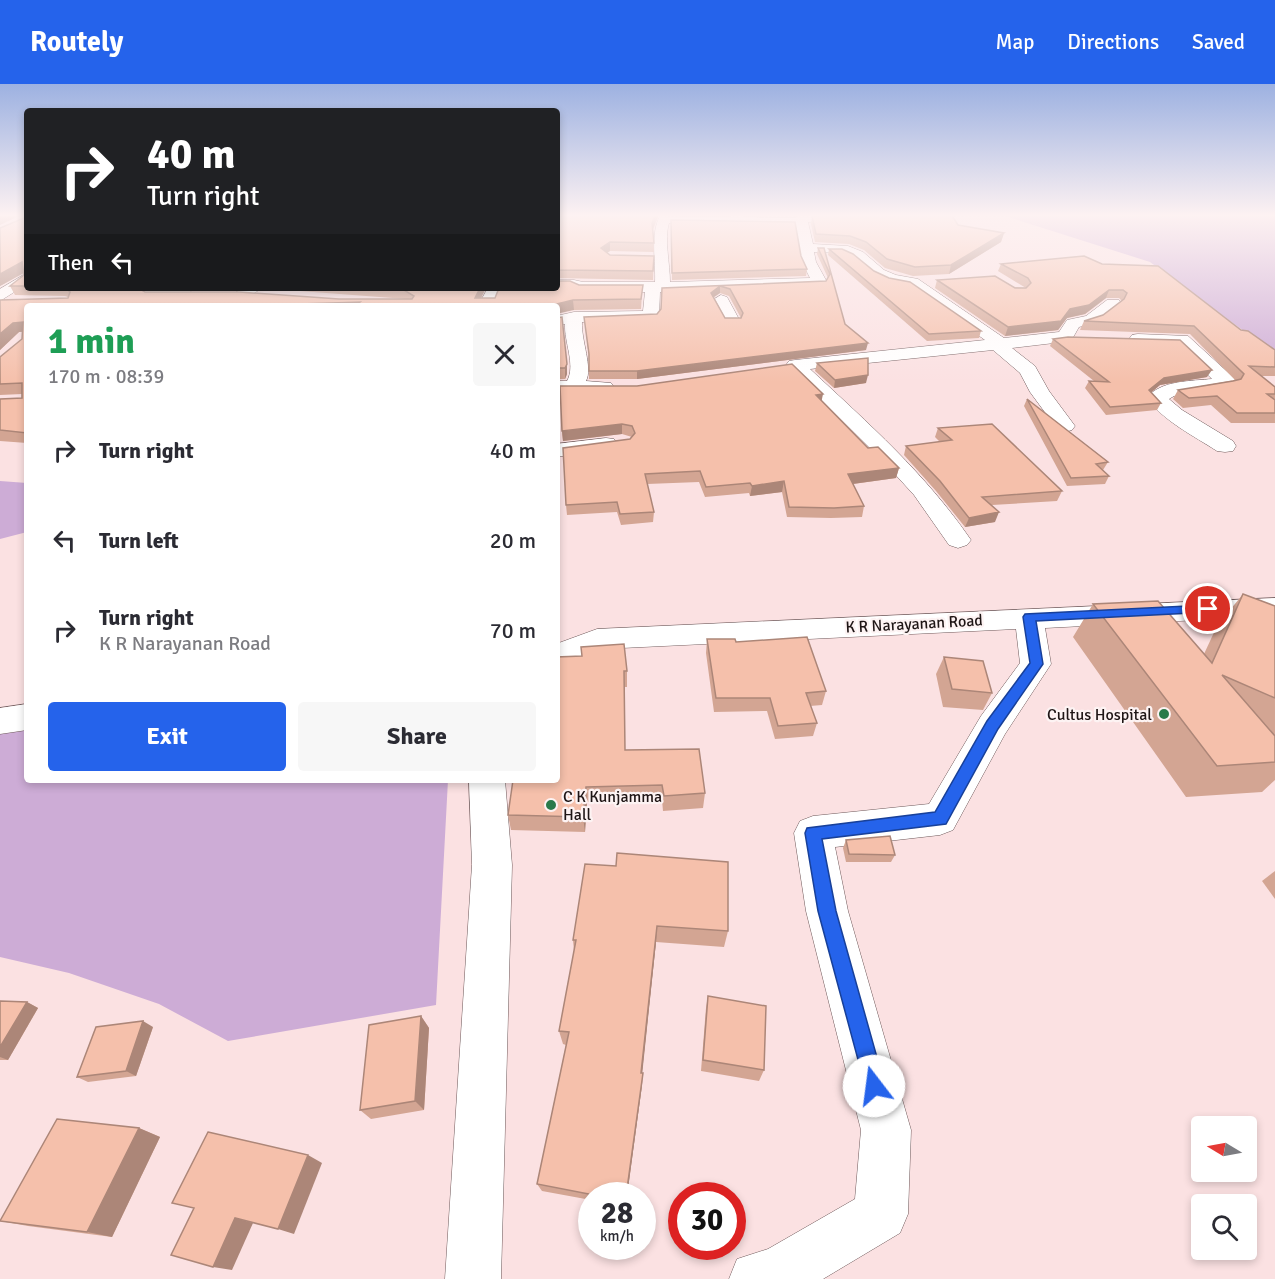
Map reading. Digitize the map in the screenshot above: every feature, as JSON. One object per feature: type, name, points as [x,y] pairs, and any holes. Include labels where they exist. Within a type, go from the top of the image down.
[{"type":"street","points":[[0,296],[24,270]]},
{"type":"street","points":[[565,387],[581,373],[573,337],[565,319],[651,316],[657,270]]},
{"type":"street","points":[[655,292],[744,284],[820,282],[813,270]]},
{"type":"street","points":[[876,270],[892,279],[913,282],[937,281]]},
{"type":"street","points":[[913,282],[1000,345],[1028,370],[1040,392],[1065,426]]},
{"type":"street","points":[[560,284],[721,300],[749,298],[744,284]]},
{"type":"street","points":[[154,291],[149,294],[203,299],[248,291],[271,297]]},
{"type":"street","points":[[229,303],[248,291]]},
{"type":"street","points":[[721,300],[732,321]]},
{"type":"street","points":[[0,302],[22,302]]},
{"type":"street","points":[[1065,337],[1073,324],[1092,319],[1113,303]]},
{"type":"street","points":[[775,367],[1065,337],[1088,338]]},
{"type":"street","points":[[1124,339],[1182,340],[1227,382],[1168,391],[1157,398],[1175,414],[1225,446]]},
{"type":"street","points":[[795,365],[890,455],[922,490],[958,540]]},
{"type":"street","points":[[565,387],[626,387]]},
{"type":"street","points":[[560,450],[622,442]]},
{"type":"street","name":"K R Narayanan Road","points":[[560,654],[597,639],[1275,607]]},
{"type":"street","points":[[757,1279],[776,1275],[881,1214],[886,1130],[827,911],[813,833],[940,819],[993,725],[1036,664],[1029,617]]},
{"type":"street","points":[[0,721],[24,717]]},
{"type":"street","points":[[473,1279],[492,865],[487,783]]},
{"type":"shaded area","points":[[1161,270],[1275,270],[1275,354]]},
{"type":"shaded area","points":[[0,481],[24,483],[24,533],[0,539]]},
{"type":"shaded area","points":[[24,728],[24,783],[448,783],[436,1005],[228,1041],[159,1004],[69,973],[0,957],[0,731]]},
{"type":"building","points":[[560,270],[653,270],[560,270]]},
{"type":"building","points":[[672,270],[781,270],[672,273]]},
{"type":"building","points":[[828,270],[830,270],[845,324],[868,343],[637,371],[589,371],[584,317],[657,314],[661,309],[662,288],[826,281],[830,274]],"holes":[[[720,286],[730,289],[743,313],[741,318],[725,318],[711,293]]]},
{"type":"building","points":[[853,270],[872,270],[889,278],[910,282],[981,331],[929,334]]},
{"type":"building","points":[[1012,270],[1163,270],[1241,330],[1248,331],[1275,350],[1275,367],[1249,366],[1275,387],[1275,394],[1267,394],[1275,400],[1275,413],[1237,413],[1217,396],[1189,398],[1178,390],[1233,381],[1241,379],[1244,374],[1194,326],[1084,321],[1103,315],[1124,299],[1127,293],[1123,290],[1109,290],[1089,305],[1070,309],[1061,321],[1008,327],[937,280],[995,276],[1015,288],[1026,288],[1031,283],[1028,278]]},
{"type":"building","points":[[24,275],[24,286],[10,286]]},
{"type":"building","points":[[560,281],[570,281],[579,285],[643,285],[641,299],[573,300],[560,303],[24,303],[24,433],[0,430],[0,399],[22,398],[22,383],[0,384],[0,357],[22,339],[23,322],[13,323],[0,334],[0,300],[68,298],[69,291],[239,292],[339,299],[412,299],[414,296],[406,291],[478,291],[475,298],[495,298],[498,291],[560,291]]},
{"type":"building","points":[[560,317],[562,317],[567,364],[565,368],[560,368]]},
{"type":"building","points":[[1068,337],[1180,340],[1212,370],[1164,378],[1149,390],[1161,403],[1110,407],[1089,381],[1109,382],[1053,339]]},
{"type":"building","points":[[868,358],[868,375],[835,380],[817,363]]},
{"type":"building","points":[[792,364],[823,394],[816,395],[868,448],[878,447],[899,468],[848,474],[864,506],[789,507],[784,481],[752,486],[750,483],[706,487],[700,471],[645,474],[654,512],[620,514],[617,502],[566,505],[563,448],[630,439],[635,433],[632,426],[622,424],[562,431],[560,386],[637,386]]},
{"type":"building","points":[[1027,399],[1108,462],[1096,464],[1109,476],[1071,478]]},
{"type":"building","points":[[992,424],[1062,491],[982,497],[999,512],[969,518],[940,481],[906,446],[952,440],[938,428]]},
{"type":"building","points":[[1243,594],[1275,606],[1275,698],[1222,675],[1275,736],[1275,762],[1217,766],[1093,604],[1158,601],[1212,663]]},
{"type":"building","points":[[807,637],[826,691],[806,693],[817,723],[778,726],[770,698],[716,698],[707,639],[735,639],[736,642]]},
{"type":"building","points":[[624,644],[627,671],[624,671],[625,750],[699,749],[705,793],[664,796],[662,785],[586,787],[583,817],[508,815],[513,783],[560,783],[560,657],[582,656],[581,647]]},
{"type":"building","points":[[944,657],[983,661],[992,693],[952,689]]},
{"type":"building","points":[[890,836],[895,855],[849,854],[846,840]]},
{"type":"building","points":[[617,853],[728,862],[728,931],[657,926],[641,1073],[643,1073],[628,1182],[578,1182],[578,1192],[537,1184],[569,1032],[559,1031],[576,940],[573,940],[585,864],[616,866]]},
{"type":"building","points":[[708,996],[766,1006],[764,1070],[703,1060]]},
{"type":"building","points":[[0,1001],[27,1002],[0,1047]]},
{"type":"building","points":[[421,1016],[415,1101],[360,1110],[369,1025]]},
{"type":"building","points":[[143,1021],[126,1071],[77,1077],[96,1027]]},
{"type":"building","points":[[57,1119],[139,1128],[87,1232],[0,1221]]},
{"type":"building","points":[[208,1132],[308,1155],[278,1229],[235,1218],[213,1267],[171,1255],[194,1208],[172,1203]]},
{"type":"place","name":"Cultus Hospital","points":[[1164,714]]},
{"type":"place","name":"C K Kunjamma Hall","points":[[551,805]]},
{"type":"route","points":[[874,1086],[827,911],[813,833],[940,819],[993,725],[1036,664],[1029,617],[1208,609]]}]
